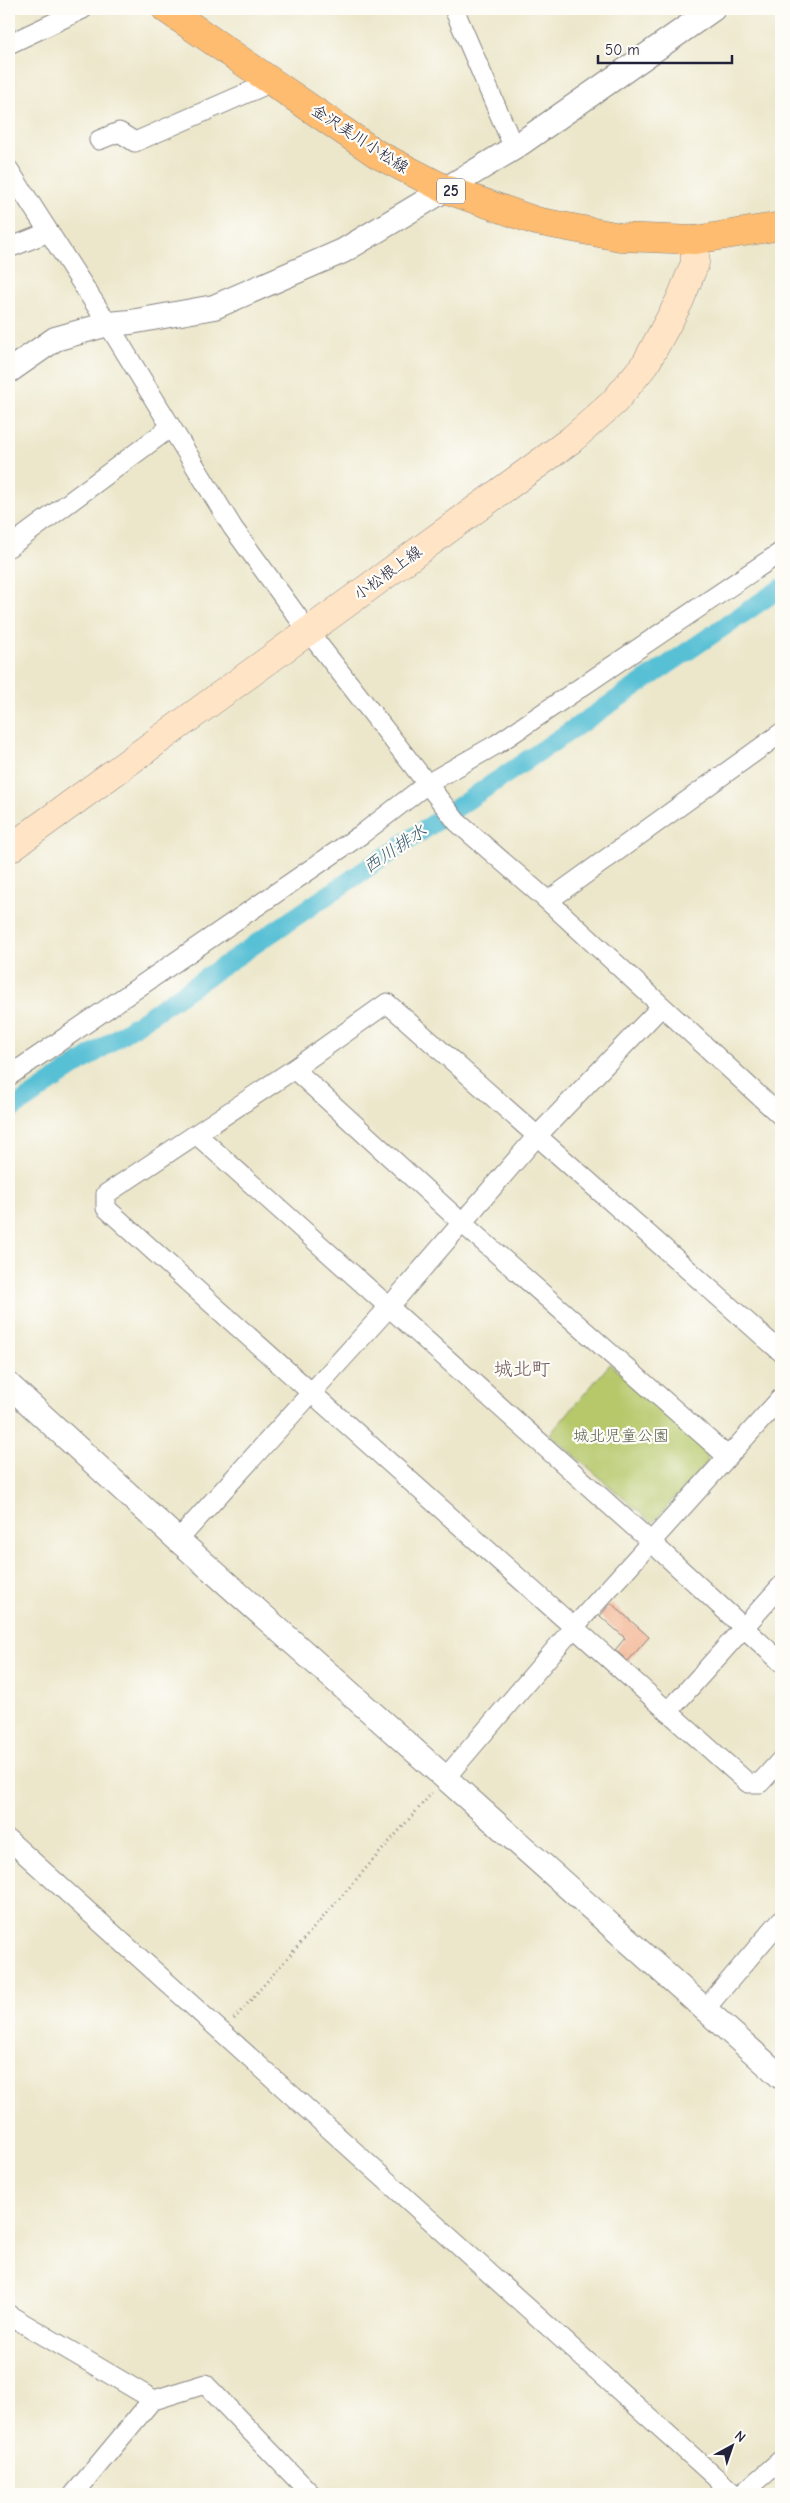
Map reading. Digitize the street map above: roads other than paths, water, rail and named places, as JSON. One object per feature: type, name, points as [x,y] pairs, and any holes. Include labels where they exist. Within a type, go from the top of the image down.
[{"type":"main road","name":"金沢美川小松線","points":[[166,9],[377,154],[445,189],[536,222],[620,236],[696,240],[781,226]]},
{"type":"main road","name":"小松根上線","points":[[9,849],[570,440],[614,402],[646,363],[680,300],[695,263],[696,240]]},
{"type":"street","points":[[9,44],[83,9]]},
{"type":"street","points":[[454,9],[514,148]]},
{"type":"street","points":[[9,371],[55,339],[108,324],[131,322],[214,306],[342,251],[514,148],[713,9]]},
{"type":"street","points":[[99,140],[120,132],[135,142],[272,82]]},
{"type":"street","points":[[9,170],[108,324],[233,528],[308,631],[457,822],[548,901],[781,1116]]},
{"type":"street","points":[[9,248],[49,232]]},
{"type":"street","points":[[9,547],[171,427]]},
{"type":"street","points":[[9,1076],[362,834],[432,790],[781,552]]},
{"type":"street","points":[[548,901],[781,733]]},
{"type":"street","points":[[781,1352],[387,1003],[294,1069],[106,1194],[106,1208],[310,1394],[575,1626],[748,1783],[760,1783],[781,1760]]},
{"type":"street","points":[[178,1540],[390,1306],[537,1136],[661,1007]]},
{"type":"street","points":[[294,1069],[462,1223],[727,1456]]},
{"type":"street","points":[[196,1134],[390,1306],[781,1662]]},
{"type":"street","points":[[9,1385],[178,1540],[706,2008],[781,2077]]},
{"type":"street","points":[[446,1777],[575,1626],[781,1398]]},
{"type":"street","points":[[668,1712],[781,1586]]},
{"type":"street","points":[[9,1840],[734,2494]]},
{"type":"street","points":[[706,2008],[781,1920]]},
{"type":"street","points":[[9,2315],[153,2399]]},
{"type":"street","points":[[74,2494],[153,2399],[205,2384],[311,2494]]},
{"type":"street","points":[[742,2494],[781,2460]]},
{"type":"waterway","name":"西川排水","points":[[9,1111],[781,588]]},
{"type":"district","name":"城北町","points":[[522,1369]]},
{"type":"park label","name":"城北児童公園","points":[[621,1436]]}]
